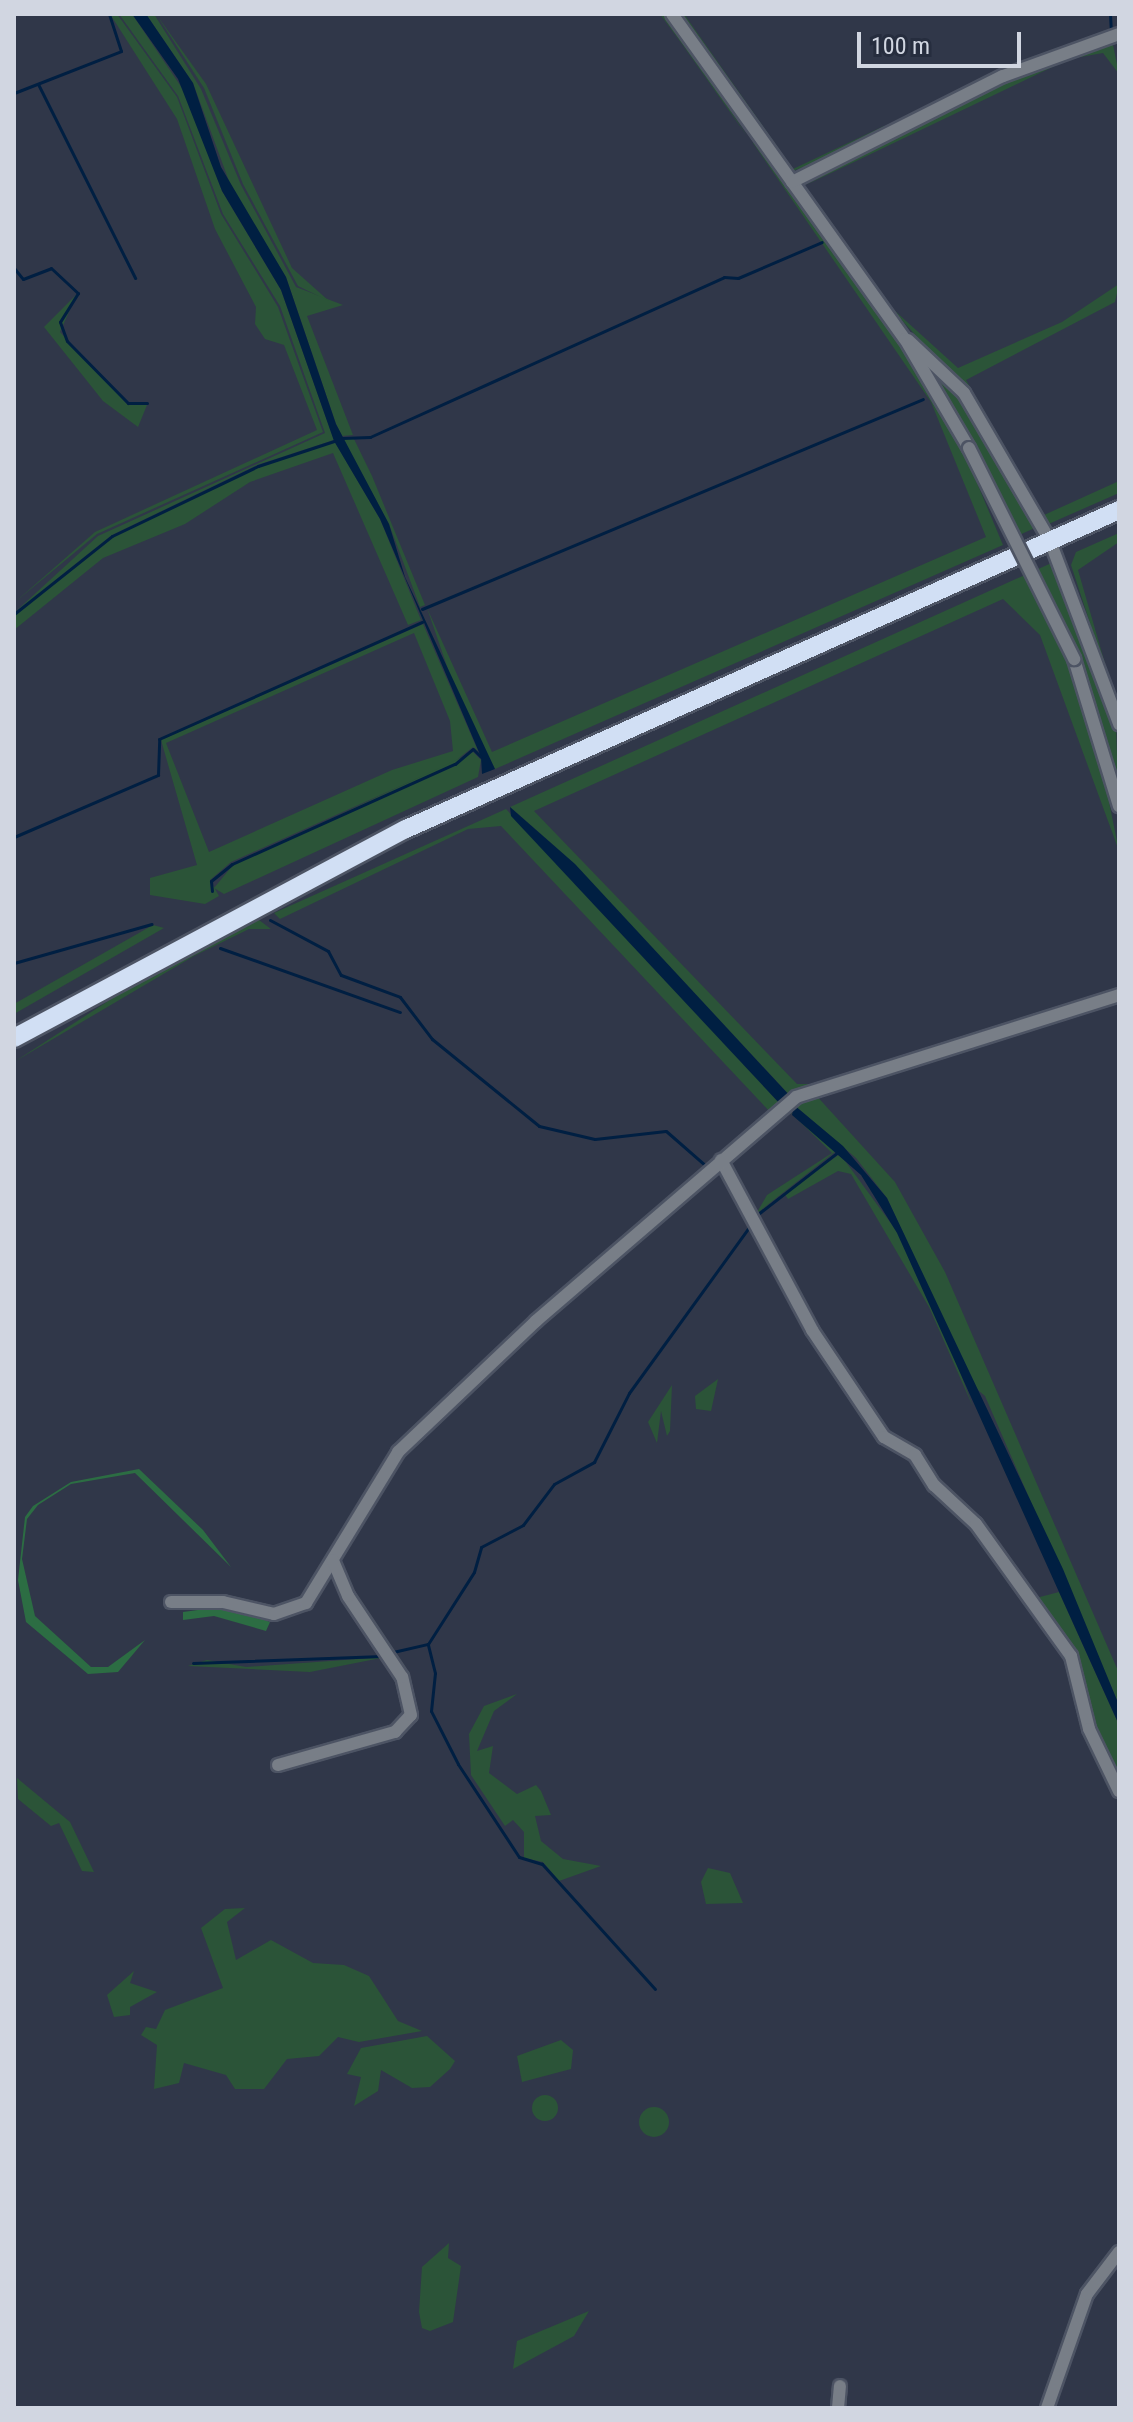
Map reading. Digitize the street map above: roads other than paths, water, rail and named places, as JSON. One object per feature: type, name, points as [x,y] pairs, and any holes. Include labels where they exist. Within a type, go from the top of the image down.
[{"type":"highway","points":[[14,1038],[406,829],[1119,510]]},
{"type":"street","points":[[672,14],[905,339],[969,448],[1074,659],[1119,806]]},
{"type":"street","points":[[792,182],[1003,76],[1119,34]]},
{"type":"street","points":[[905,339],[964,393],[1050,541],[1119,724]]},
{"type":"street","points":[[171,1602],[285,1614],[315,1593],[398,1452],[721,1160],[796,1097],[1119,995]]},
{"type":"street","points":[[721,1160],[812,1330],[884,1437],[915,1455],[934,1485],[976,1524],[1064,1645],[1089,1729],[1119,1791]]},
{"type":"street","points":[[278,1765],[395,1732],[411,1715],[402,1677],[348,1596],[333,1560]]},
{"type":"street","points":[[1047,2408],[1087,2294],[1119,2252]]},
{"type":"street","points":[[838,2408],[840,2386]]},
{"type":"water","points":[[132,14],[146,14],[193,83],[221,167],[286,277],[336,424],[389,524],[405,577],[495,769],[482,774],[481,757],[380,519],[334,441],[281,290],[222,191],[178,79]]},
{"type":"water","points":[[510,807],[575,864],[791,1097],[781,1105],[511,816]]},
{"type":"water","points":[[794,1105],[843,1146],[887,1198],[1063,1569],[1119,1705],[1119,1725],[897,1233],[861,1175],[792,1115]]},
{"type":"waterway","points":[[14,93],[121,51],[109,14]]},
{"type":"waterway","points":[[1110,14],[1111,32]]},
{"type":"waterway","points":[[38,84],[135,278]]},
{"type":"waterway","points":[[342,438],[370,437],[724,277],[738,278],[822,242]]},
{"type":"waterway","points":[[14,268],[23,279],[51,268],[78,293],[60,322],[67,341],[128,403],[147,403]]},
{"type":"waterway","points":[[422,609],[923,399]]},
{"type":"waterway","points":[[14,614],[112,536],[258,466],[334,441]]},
{"type":"waterway","points":[[14,837],[158,775],[159,739],[422,622]]},
{"type":"waterway","points":[[212,891],[211,881],[232,864],[455,764],[473,749],[481,757]]},
{"type":"waterway","points":[[270,920],[328,951],[341,975],[400,997],[432,1039],[539,1126],[595,1139],[666,1131],[706,1166]]},
{"type":"waterway","points":[[14,963],[152,924]]},
{"type":"waterway","points":[[220,948],[400,1012]]},
{"type":"waterway","points":[[758,1214],[838,1152]]},
{"type":"waterway","points":[[655,1989],[542,1864],[519,1857],[458,1764],[431,1711],[435,1673],[428,1644],[474,1572],[481,1547],[523,1525],[554,1484],[594,1462],[629,1393],[750,1226]]},
{"type":"waterway","points":[[393,1652],[428,1644]]},
{"type":"waterway","points":[[193,1663],[383,1656]]}]
